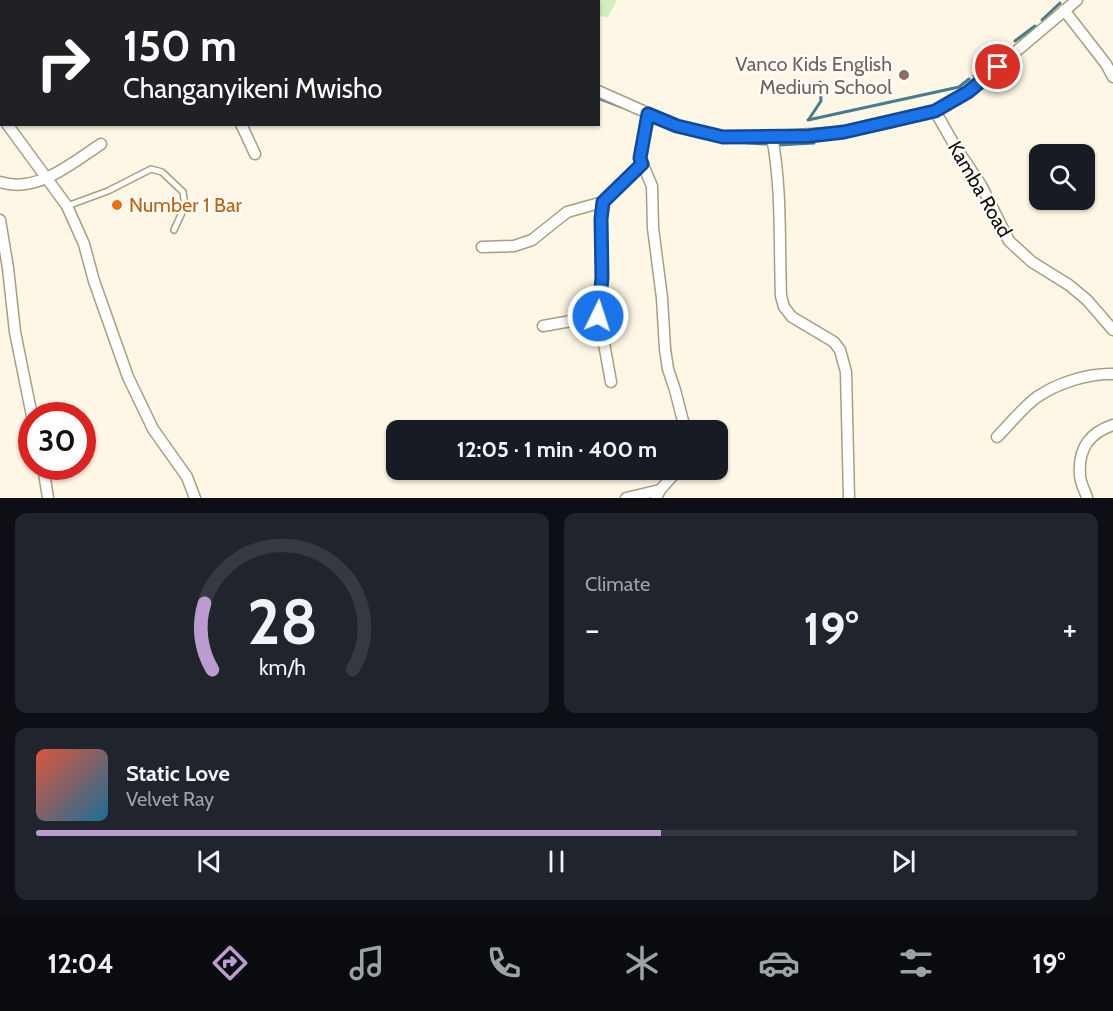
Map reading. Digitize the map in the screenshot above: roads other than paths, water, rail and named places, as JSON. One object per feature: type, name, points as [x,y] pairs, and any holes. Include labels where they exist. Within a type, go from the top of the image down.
[{"type":"street","points":[[600,91],[677,126],[713,136],[748,138],[809,136],[844,132],[935,111],[968,92],[1077,0]]},
{"type":"street","points":[[1065,10],[1106,64],[1113,77]]},
{"type":"street","name":"Kamba Road","points":[[935,111],[981,185],[1009,241],[1032,262],[1069,285],[1087,300],[1113,330]]},
{"type":"street","points":[[648,114],[640,158],[652,186],[653,228],[662,298],[665,350],[683,420]]},
{"type":"street","points":[[8,126],[67,206],[84,244],[94,281],[128,377],[153,429],[187,477],[195,498]]},
{"type":"street","points":[[242,126],[255,154]]},
{"type":"street","points":[[772,136],[777,164],[780,208],[781,296],[784,307],[792,317],[834,342],[840,350],[846,372],[849,498]]},
{"type":"street","points":[[0,182],[19,186],[47,178],[101,144]]},
{"type":"street","points":[[482,248],[526,243],[532,240],[567,212],[603,202],[642,164]]},
{"type":"street","points":[[603,202],[602,278],[598,316],[611,382]]},
{"type":"street","points":[[0,220],[15,332],[29,402]]},
{"type":"street","points":[[543,326],[598,316]]},
{"type":"street","points":[[997,437],[1038,397],[1057,387],[1090,376],[1113,374]]},
{"type":"street","points":[[1086,498],[1080,475],[1084,448],[1092,435],[1113,424]]},
{"type":"street","points":[[45,480],[48,498]]},
{"type":"street","points":[[626,498],[658,494],[670,480]]},
{"type":"lane","points":[[67,206],[126,183],[144,172],[157,170],[171,179],[183,192],[184,207],[174,230]]},
{"type":"waterway","points":[[1042,20],[1060,3]]},
{"type":"waterway","points":[[1015,41],[1035,26]]},
{"type":"waterway","points":[[974,76],[1009,46]]},
{"type":"waterway","points":[[808,120],[959,87],[969,79]]},
{"type":"waterway","points":[[809,119],[821,101],[820,82]]},
{"type":"waterway","points":[[600,99],[627,109]]},
{"type":"waterway","points":[[747,143],[766,144]]},
{"type":"waterway","points":[[778,145],[814,143]]},
{"type":"place","name":"Vanco Kids English Medium School","points":[[904,75]]},
{"type":"place","name":"Number 1 Bar","points":[[117,205]]}]
